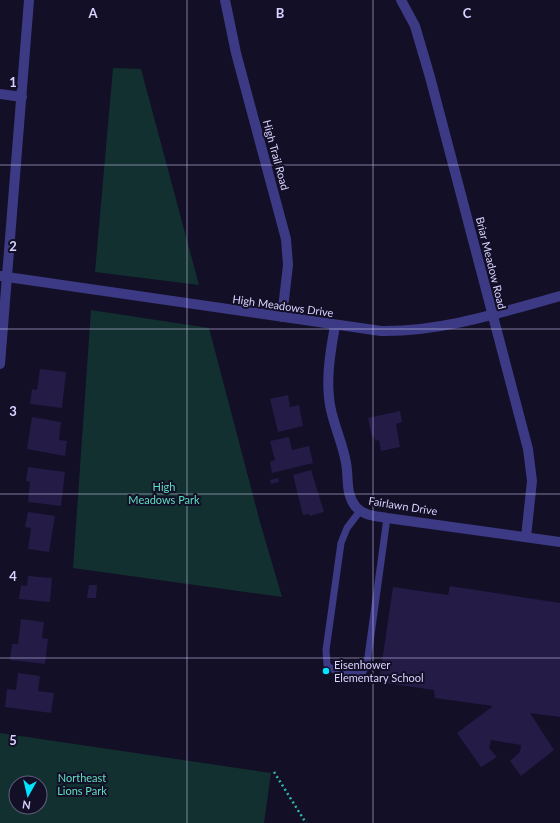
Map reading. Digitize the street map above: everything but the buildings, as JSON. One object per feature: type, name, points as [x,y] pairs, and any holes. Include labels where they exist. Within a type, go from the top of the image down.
[{"type":"street","points":[[0,364],[4,277],[22,97],[29,0]]},
{"type":"street","name":"High Trail Road","points":[[225,0],[236,53],[286,239],[288,265],[282,317]]},
{"type":"street","name":"Briar Meadow Road","points":[[401,0],[409,12],[418,34],[532,467],[532,495],[526,537]]},
{"type":"street","points":[[0,94],[22,97]]},
{"type":"street","name":"High Meadows Drive","points":[[4,277],[282,317],[360,330],[397,332],[443,325],[560,296]]},
{"type":"street","name":"Fairlawn Drive","points":[[335,326],[328,375],[331,409],[346,463],[348,491],[355,506],[360,511],[369,515],[387,518],[560,542]]},
{"type":"lane","points":[[360,511],[347,528],[341,543],[326,650],[327,665],[335,672],[353,675],[363,672],[367,664],[387,518]]},
{"type":"path","points":[[274,772],[306,823]]},
{"type":"green space","points":[[113,68],[141,69],[199,285],[95,272]]},
{"type":"green space","name":"High Meadows Park","points":[[91,310],[209,328],[260,522],[282,597],[73,568]]},
{"type":"green space","name":"Northeast Lions Park","points":[[0,733],[271,773],[264,823],[0,823]]},
{"type":"place","name":"Eisenhower Elementary School","points":[[326,671]]}]
